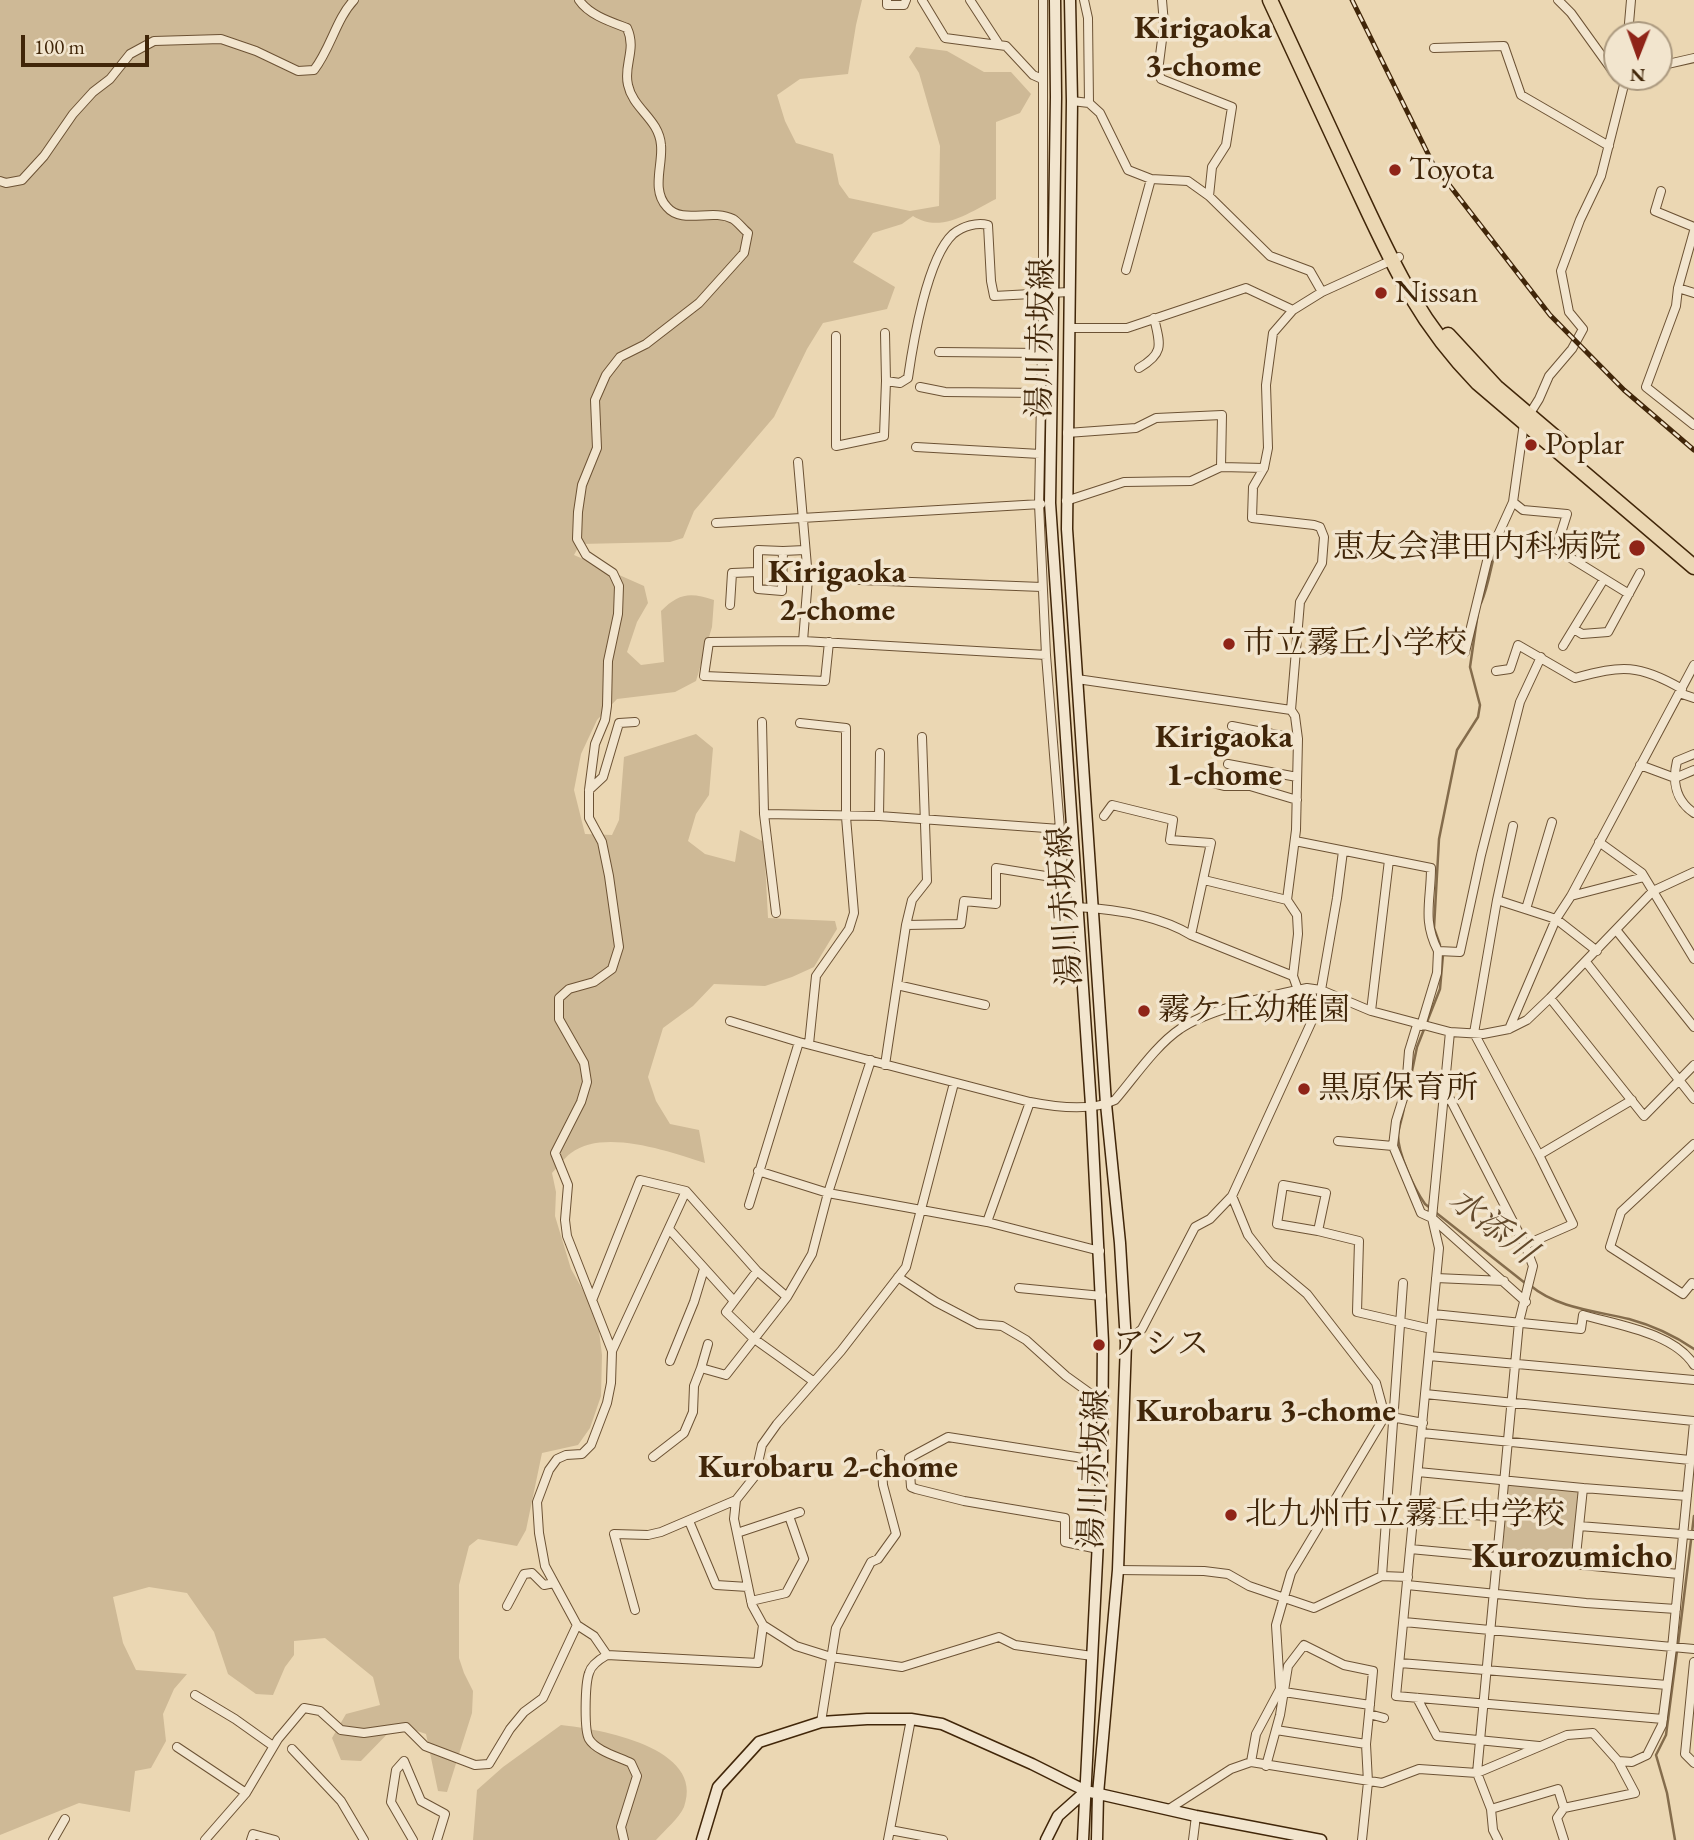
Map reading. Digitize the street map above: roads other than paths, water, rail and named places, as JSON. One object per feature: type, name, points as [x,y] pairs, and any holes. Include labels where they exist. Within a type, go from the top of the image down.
[{"type":"highway","points":[[1270,0],[1423,318],[1454,358],[1694,556]]},
{"type":"highway","points":[[1280,0],[1395,258]]},
{"type":"highway","points":[[1527,419],[1694,567]]},
{"type":"main road","name":"湯川赤坂線","points":[[1055,0],[1056,97],[1048,294],[1045,503],[1091,1105],[1102,1296],[1104,1400],[1083,1840]]},
{"type":"main road","name":"湯川赤坂線","points":[[1070,0],[1072,101],[1066,500],[1106,1104],[1120,1242],[1126,1343],[1118,1570],[1098,1794],[1097,1840]]},
{"type":"main road","points":[[702,1840],[718,1787],[759,1742],[821,1722],[867,1718],[911,1719],[942,1724],[1086,1791],[1321,1840]]},
{"type":"main road","points":[[1046,1840],[1058,1816],[1086,1791]]},
{"type":"street","points":[[0,180],[6,183],[22,180],[93,92],[110,79],[130,54],[154,41],[220,39],[256,51],[298,71],[314,70],[325,57],[346,9],[355,0]]},
{"type":"street","points":[[579,0],[583,6],[606,20],[627,28],[633,40],[627,84],[634,100],[656,126],[661,145],[659,192],[667,208],[681,216],[714,213],[734,219],[748,233],[744,253],[699,303],[646,344],[620,357],[606,375],[595,400],[597,448],[582,485],[578,512],[577,539],[586,555],[613,573],[619,586],[618,614],[608,661],[605,720],[595,744],[589,790],[589,818],[602,842],[610,876],[619,947],[612,969],[594,982],[569,989],[559,998],[559,1019],[584,1063],[587,1082],[581,1102],[555,1153],[568,1185],[565,1220],[567,1236],[612,1351],[611,1382],[607,1403],[591,1445],[582,1454],[566,1455],[557,1459],[549,1469],[537,1502],[545,1566],[577,1625],[594,1636],[607,1655]]},
{"type":"street","points":[[887,0],[887,5],[904,5],[906,0]]},
{"type":"street","points":[[922,0],[945,38],[1006,46],[1033,75],[1042,79]]},
{"type":"street","points":[[970,0],[998,43]]},
{"type":"street","points":[[906,925],[961,924],[964,901],[996,904],[996,868],[1064,879],[1042,587],[1045,503],[1040,454],[1041,353],[1048,294],[1042,79],[1043,0]]},
{"type":"street","points":[[1084,0],[1088,18],[1089,103]]},
{"type":"street","points":[[1161,0],[1164,24],[1158,71],[1161,79],[1233,107],[1226,145],[1212,167],[1209,196]]},
{"type":"street","points":[[1558,0],[1571,13],[1603,58]]},
{"type":"street","points":[[1629,21],[1630,0]]},
{"type":"street","points":[[1434,48],[1504,46],[1521,95],[1609,146]]},
{"type":"street","points":[[1673,61],[1694,58]]},
{"type":"street","points":[[1465,652],[1488,557],[1513,502],[1527,419],[1549,376],[1573,349],[1583,328],[1569,312],[1561,271],[1580,220],[1601,176],[1623,91]]},
{"type":"street","points":[[1072,101],[1089,103],[1100,113],[1128,170],[1151,179],[1188,181],[1209,196],[1270,256],[1310,271],[1322,292]]},
{"type":"street","points":[[1126,270],[1151,179]]},
{"type":"street","points":[[1661,191],[1655,211],[1694,229],[1678,288],[1676,306],[1646,387],[1694,425]]},
{"type":"street","points":[[886,381],[900,383],[908,378],[923,302],[938,257],[953,234],[977,222],[988,225],[994,296],[1069,292]]},
{"type":"street","points":[[1298,990],[1293,976],[1298,933],[1297,915],[1287,900],[1297,800],[1298,739],[1295,716],[1291,710],[1300,601],[1322,563],[1324,537],[1320,527],[1314,525],[1252,518],[1253,487],[1264,468],[1268,448],[1266,385],[1273,332],[1293,310],[1322,292],[1395,258]]},
{"type":"street","points":[[1069,328],[1127,328],[1246,288],[1293,310]]},
{"type":"street","points":[[1678,288],[1694,293]]},
{"type":"street","points":[[1139,368],[1154,359],[1160,345],[1154,318]]},
{"type":"street","points":[[836,336],[835,446],[884,436],[885,333]]},
{"type":"street","points":[[939,352],[1041,353]]},
{"type":"street","points":[[920,387],[945,392],[1041,393]]},
{"type":"street","points":[[1067,433],[1136,428],[1156,418],[1222,415],[1221,467]]},
{"type":"street","points":[[916,447],[1040,454]]},
{"type":"street","points":[[798,462],[808,578],[803,641]]},
{"type":"street","points":[[1066,500],[1124,482],[1191,481],[1221,467],[1264,468]]},
{"type":"street","points":[[1513,502],[1523,510],[1567,514],[1556,549],[1629,594]]},
{"type":"street","points":[[716,523],[1045,503]]},
{"type":"street","points":[[783,551],[782,591],[758,589],[758,550],[804,550]]},
{"type":"street","points":[[730,604],[732,573],[758,572]]},
{"type":"street","points":[[1574,629],[1582,634],[1608,632],[1640,573]]},
{"type":"street","points":[[808,578],[1042,587]]},
{"type":"street","points":[[1563,646],[1604,579]]},
{"type":"street","points":[[830,642],[825,681],[704,676],[709,642],[830,642],[1046,655]]},
{"type":"street","points":[[1496,671],[1510,669],[1518,645],[1575,678],[1609,669],[1627,668],[1655,673],[1694,698]]},
{"type":"street","points":[[1438,951],[1460,952],[1481,855],[1520,702],[1541,657]]},
{"type":"street","points":[[1509,1029],[1556,919],[1571,896],[1694,665]]},
{"type":"street","points":[[1077,679],[1291,710]]},
{"type":"street","points":[[589,790],[603,777],[619,723],[635,722]]},
{"type":"street","points":[[762,722],[764,814],[776,914]]},
{"type":"street","points":[[800,723],[846,728],[846,817],[854,912],[849,929],[816,976],[808,1044]]},
{"type":"street","points":[[1232,726],[1298,739]]},
{"type":"street","points":[[885,1065],[906,925],[912,900],[927,881],[922,737]]},
{"type":"street","points":[[879,817],[880,754]]},
{"type":"street","points":[[1694,754],[1677,761],[1675,778],[1681,801],[1694,813]]},
{"type":"street","points":[[1228,764],[1297,777]]},
{"type":"street","points":[[1640,765],[1675,778],[1694,771]]},
{"type":"street","points":[[1193,778],[1224,786],[1250,786],[1297,800]]},
{"type":"street","points":[[1104,816],[1112,805],[1173,820],[1170,840],[1211,843],[1191,935]]},
{"type":"street","points":[[764,814],[879,817],[1060,829]]},
{"type":"street","points":[[1526,909],[1552,822]]},
{"type":"street","points":[[1513,826],[1496,900],[1474,1033],[1573,1224],[1525,1245]]},
{"type":"street","points":[[1295,841],[1431,868],[1431,891],[1427,911],[1429,934],[1438,951],[1437,973],[1409,1051],[1406,1089],[1396,1121],[1393,1146],[1421,1213],[1432,1218],[1526,1302]]},
{"type":"street","points":[[1599,842],[1642,873],[1694,959]]},
{"type":"street","points":[[1126,1343],[1142,1329],[1195,1227],[1210,1219],[1232,1196],[1321,1001],[1343,851]]},
{"type":"street","points":[[1371,1011],[1389,860]]},
{"type":"street","points":[[730,1021],[799,1042],[1030,1102],[1062,1108],[1106,1104],[1115,1100],[1180,1028],[1224,1010],[1307,988],[1321,990],[1371,1011],[1450,1032],[1483,1034],[1509,1029],[1527,1020],[1550,998],[1653,891],[1694,872]]},
{"type":"street","points":[[1571,896],[1644,877]]},
{"type":"street","points":[[1203,880],[1287,900]]},
{"type":"street","points":[[1496,900],[1556,919],[1597,951]]},
{"type":"street","points":[[1076,907],[1125,912],[1176,926],[1191,935],[1293,976]]},
{"type":"street","points":[[1617,930],[1694,1027]]},
{"type":"street","points":[[1586,962],[1694,1098]]},
{"type":"street","points":[[897,985],[985,1005]]},
{"type":"street","points":[[1550,998],[1644,1116],[1694,1065]]},
{"type":"street","points":[[1450,1032],[1432,1218],[1439,1248],[1396,1696],[1662,1719]]},
{"type":"street","points":[[749,1205],[799,1042]]},
{"type":"street","points":[[701,1368],[726,1375],[787,1297],[812,1254],[828,1192],[871,1060]]},
{"type":"street","points":[[635,1610],[614,1534],[648,1535],[689,1521],[736,1500],[755,1476],[762,1445],[906,1267],[954,1083]]},
{"type":"street","points":[[1443,1093],[1450,1099],[1525,1245],[1533,1266],[1519,1322],[1477,1773],[1491,1809],[1493,1830],[1498,1840]]},
{"type":"street","points":[[1539,1155],[1632,1100]]},
{"type":"street","points":[[987,1222],[1030,1102]]},
{"type":"street","points":[[1338,1141],[1393,1146]]},
{"type":"street","points":[[1694,1144],[1620,1212],[1610,1247],[1683,1294],[1692,1283],[1694,1285]]},
{"type":"street","points":[[758,1171],[828,1192],[987,1222],[1100,1251]]},
{"type":"street","points":[[593,1298],[640,1180],[686,1191],[757,1271],[787,1297]]},
{"type":"street","points":[[1318,1231],[1326,1193],[1283,1185],[1277,1224],[1359,1241],[1357,1312],[1432,1329]]},
{"type":"street","points":[[612,1351],[686,1191]]},
{"type":"street","points":[[1232,1196],[1248,1235],[1270,1262],[1307,1294],[1376,1383],[1389,1417]]},
{"type":"street","points":[[668,1229],[734,1301]]},
{"type":"street","points":[[670,1361],[704,1269]]},
{"type":"street","points":[[757,1271],[726,1312],[753,1338],[813,1381]]},
{"type":"street","points":[[898,1277],[936,1302],[978,1324],[1002,1326],[1026,1340],[1066,1376],[1098,1399],[1104,1400]]},
{"type":"street","points":[[1436,1278],[1504,1281]]},
{"type":"street","points":[[1382,1576],[1389,1417],[1403,1283]]},
{"type":"street","points":[[1018,1288],[1102,1296]]},
{"type":"street","points":[[1433,1314],[1581,1329],[1583,1315],[1659,1337],[1688,1356],[1694,1366]]},
{"type":"street","points":[[653,1457],[684,1433],[694,1412],[695,1386],[708,1344]]},
{"type":"street","points":[[1429,1356],[1694,1380]]},
{"type":"street","points":[[1425,1394],[1694,1422],[1676,1609],[1677,1648],[1667,1685],[1662,1719],[1647,1755],[1632,1762],[1618,1761]]},
{"type":"street","points":[[1389,1417],[1423,1423]]},
{"type":"street","points":[[1251,1762],[1256,1734],[1280,1689],[1276,1625],[1291,1573],[1389,1417]]},
{"type":"street","points":[[1422,1433],[1690,1460]]},
{"type":"street","points":[[1098,1549],[1065,1542],[1065,1518],[964,1501],[911,1487],[909,1458],[948,1437],[1102,1461]]},
{"type":"street","points":[[821,1722],[836,1628],[871,1562],[878,1559],[896,1534],[883,1485],[881,1454]]},
{"type":"street","points":[[1418,1472],[1687,1496]]},
{"type":"street","points":[[1575,1564],[1583,1488]]},
{"type":"street","points":[[736,1500],[734,1518],[751,1601],[763,1626],[796,1646],[831,1657],[902,1667],[999,1637],[1015,1645],[1092,1656]]},
{"type":"street","points":[[1414,1511],[1501,1517]]},
{"type":"street","points":[[737,1532],[800,1512]]},
{"type":"street","points":[[751,1601],[786,1593],[804,1559],[789,1516]]},
{"type":"street","points":[[689,1521],[716,1585],[748,1587]]},
{"type":"street","points":[[1579,1526],[1694,1535]]},
{"type":"street","points":[[1410,1549],[1679,1574]]},
{"type":"street","points":[[1118,1570],[1204,1571],[1228,1574],[1250,1586],[1314,1608],[1382,1576],[1494,1593],[1676,1609]]},
{"type":"street","points":[[508,1606],[524,1574],[532,1573],[544,1585],[554,1583]]},
{"type":"street","points":[[1404,1622],[1694,1649]]},
{"type":"street","points":[[205,1840],[246,1793],[273,1746],[304,1707],[320,1711],[341,1730],[364,1733],[406,1727],[425,1746],[475,1765],[489,1763],[524,1712],[543,1698],[577,1625]]},
{"type":"street","points":[[624,1840],[621,1827],[637,1776],[631,1763],[597,1746],[588,1738],[586,1719],[589,1673],[599,1659],[607,1655],[758,1663],[763,1626]]},
{"type":"street","points":[[1266,1766],[1289,1666],[1304,1645],[1344,1665],[1373,1671],[1366,1744],[1368,1782],[1362,1840]]},
{"type":"street","points":[[1400,1662],[1667,1685]]},
{"type":"street","points":[[1694,1662],[1685,1755],[1694,1763]]},
{"type":"street","points":[[1284,1692],[1370,1710],[1384,1718]]},
{"type":"street","points":[[195,1695],[273,1746]]},
{"type":"street","points":[[1417,1698],[1437,1736],[1542,1746]]},
{"type":"street","points":[[888,1840],[911,1719]]},
{"type":"street","points":[[1276,1730],[1366,1744]]},
{"type":"street","points":[[1169,1810],[1231,1769],[1251,1762],[1382,1783],[1419,1769],[1477,1773],[1567,1735],[1593,1733],[1618,1761],[1635,1793],[1564,1808],[1557,1818],[1564,1840]]},
{"type":"street","points":[[177,1746],[246,1793]]},
{"type":"street","points":[[292,1749],[341,1801],[363,1840]]},
{"type":"street","points":[[413,1840],[391,1802],[396,1770],[404,1761],[421,1801],[445,1814],[437,1840]]},
{"type":"street","points":[[1491,1809],[1558,1789],[1564,1808]]},
{"type":"street","points":[[1194,1840],[1196,1816]]},
{"type":"street","points":[[53,1840],[65,1819]]},
{"type":"street","points":[[890,1830],[943,1840]]},
{"type":"street","points":[[251,1840],[253,1834],[275,1840]]},
{"type":"waterway","name":"水添川","points":[[1481,603],[1497,545]]},
{"type":"waterway","name":"水添川","points":[[1440,945],[1434,928],[1439,839],[1457,750],[1478,717],[1480,705],[1470,667],[1478,612]]},
{"type":"waterway","name":"水添川","points":[[1411,1076],[1417,1047],[1440,989],[1443,955]]},
{"type":"waterway","name":"水添川","points":[[1404,1107],[1399,1143],[1407,1171],[1425,1204],[1525,1283]]},
{"type":"waterway","name":"水添川","points":[[1531,1286],[1565,1304],[1646,1324],[1694,1349]]},
{"type":"waterway","name":"水添川","points":[[1678,1645],[1694,1516]]},
{"type":"waterway","name":"水添川","points":[[1675,1840],[1667,1793],[1656,1755],[1666,1735],[1677,1651]]},
{"type":"railway","points":[[1352,0],[1433,164],[1550,315],[1624,390],[1694,450]]},
{"type":"place","name":"Toyota","points":[[1395,170]]},
{"type":"place","name":"Nissan","points":[[1381,293]]},
{"type":"place","name":"Poplar","points":[[1531,445]]},
{"type":"place","name":"恵友会津田内科病院","points":[[1637,548]]},
{"type":"place","name":"市立霧丘小学校","points":[[1229,644]]},
{"type":"place","name":"霧ケ丘幼稚園","points":[[1144,1011]]},
{"type":"place","name":"黒原保育所","points":[[1304,1089]]},
{"type":"place","name":"アシス","points":[[1099,1345]]},
{"type":"place","name":"北九州市立霧丘中学校","points":[[1231,1515]]},
{"type":"district","name":"Kirigaoka 3-chome","points":[[1203,48]]},
{"type":"district","name":"Kirigaoka 2-chome","points":[[837,592]]},
{"type":"district","name":"Kirigaoka 1-chome","points":[[1224,757]]},
{"type":"district","name":"Kurobaru 3-chome","points":[[1266,1412]]},
{"type":"district","name":"Kurobaru 2-chome","points":[[828,1468]]},
{"type":"district","name":"Kurozumicho","points":[[1572,1557]]}]
